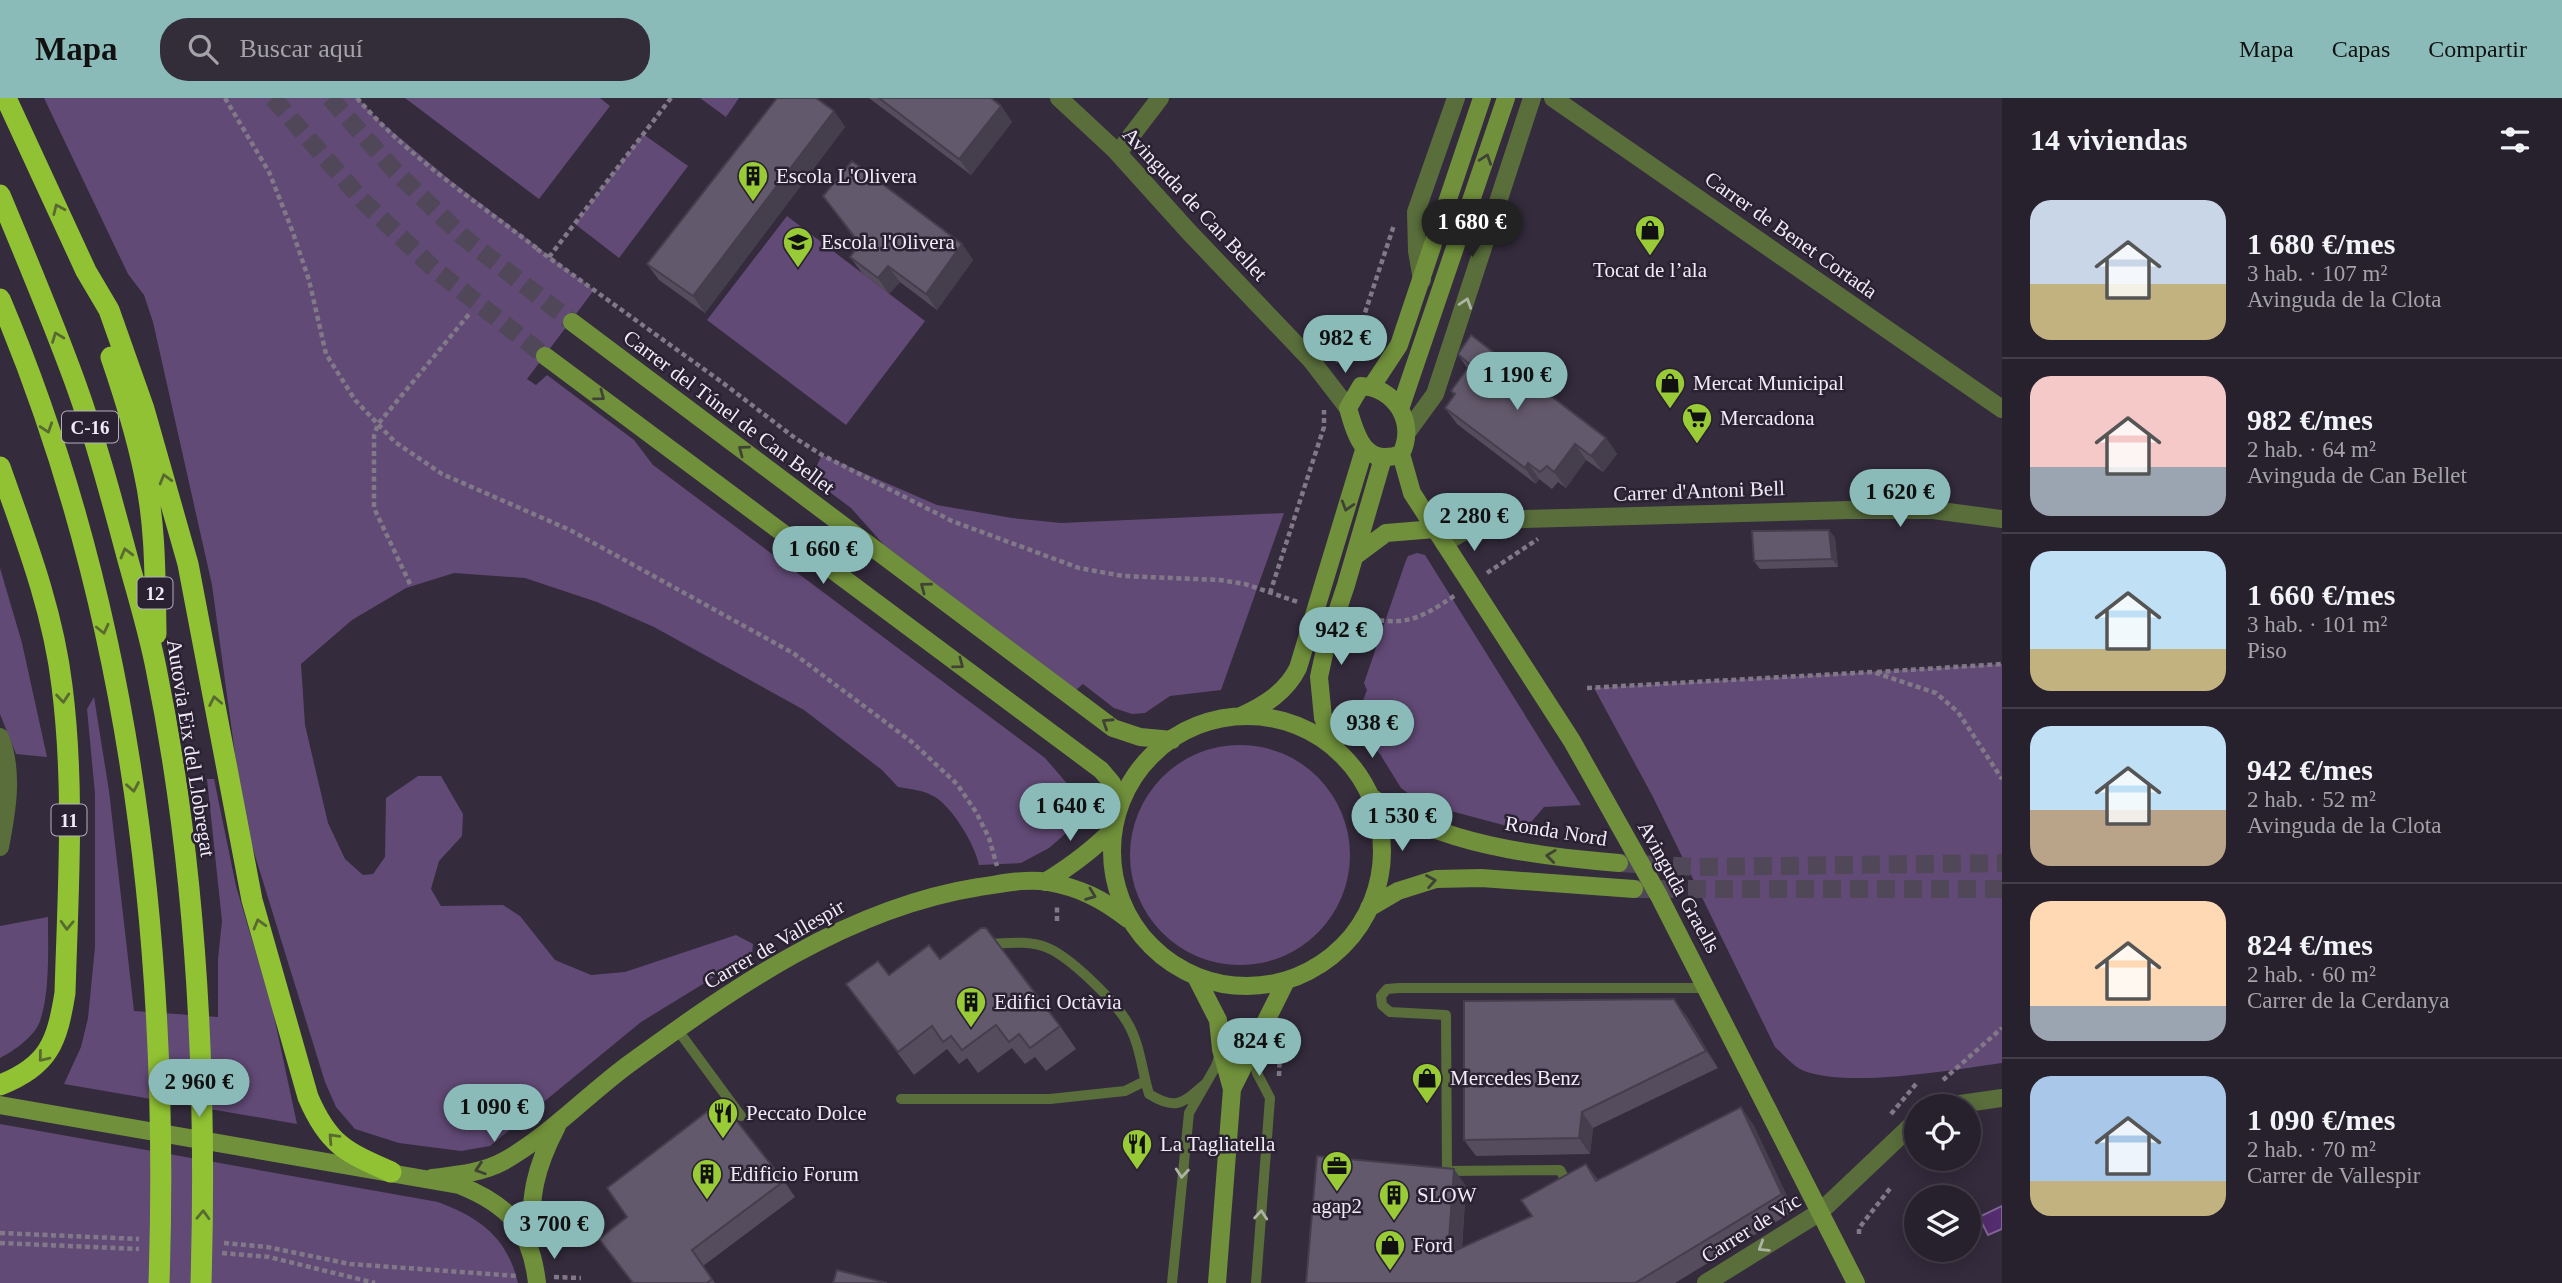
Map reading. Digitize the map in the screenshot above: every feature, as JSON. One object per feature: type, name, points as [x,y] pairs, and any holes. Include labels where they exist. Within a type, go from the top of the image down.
[{"type":"highway","points":[[6,98],[86,271],[109,310],[144,409],[174,509],[206,655],[252,900],[308,1097],[323,1126],[340,1146],[391,1172]]},
{"type":"highway","name":"Autovia Eix del Llobregat","points":[[0,195],[79,395],[99,453],[156,667],[188,881],[197,998],[203,1203],[201,1283]]},
{"type":"highway","name":"12","points":[[86,271],[145,473],[152,519],[156,667]]},
{"type":"highway","name":"C-16","points":[[3,308],[59,465],[88,563],[137,810],[156,1000],[162,1204],[159,1283]]},
{"type":"highway","name":"11","points":[[0,467],[32,555],[50,621],[62,684],[69,764],[65,993],[59,1026],[51,1048],[37,1066],[0,1085]]},
{"type":"street","name":"Avinguda de Can Bellet","points":[[1059,98],[1118,153],[1327,379],[1348,408]]},
{"type":"street","points":[[1118,153],[1160,98]]},
{"type":"street","points":[[1422,281],[1416,212],[1456,98]]},
{"type":"street","points":[[1371,386],[1399,345],[1482,98]]},
{"type":"street","points":[[1400,409],[1506,98]]},
{"type":"street","points":[[1408,431],[1435,394],[1532,98]]},
{"type":"street","name":"Carrer de Benet Cortada","points":[[1553,98],[2002,409]]},
{"type":"street","name":"Carrer del Túnel de Can Bellet","points":[[572,322],[1113,728],[1140,737],[1172,740]]},
{"type":"street","points":[[545,355],[1101,769],[1112,783],[1118,807]]},
{"type":"street","points":[[1361,386],[1381,389],[1400,409],[1406,419],[1408,431],[1401,454],[1383,458],[1364,450],[1354,431],[1348,408],[1361,386]]},
{"type":"street","points":[[1241,716],[1293,724],[1338,751],[1358,774],[1371,797],[1380,824],[1383,851],[1379,879],[1369,908],[1353,935],[1336,954],[1286,981],[1239,986],[1219,984],[1196,977],[1164,959],[1131,921],[1120,899],[1114,875],[1112,849],[1118,807],[1140,771],[1158,750],[1186,731],[1241,716],[1268,702],[1290,682],[1298,668],[1364,450]]},
{"type":"street","name":"Avinguda Graells","points":[[1401,454],[1412,493],[1572,741],[1659,895],[1856,1283]]},
{"type":"street","points":[[1338,751],[1322,718],[1319,677],[1326,645],[1383,458]]},
{"type":"street","name":"Carrer d'Antoni Bell","points":[[1440,536],[1492,520],[1921,510],[2002,519]]},
{"type":"street","points":[[1354,556],[1386,533],[1440,536]]},
{"type":"street","points":[[0,737],[5,750],[8,793],[0,847]]},
{"type":"street","name":"Ronda Nord","points":[[1371,797],[1409,820],[1472,839],[1540,855],[1619,863]]},
{"type":"street","points":[[1045,882],[1075,863],[1114,828]]},
{"type":"street","points":[[1369,908],[1398,891],[1436,880],[1481,878],[1634,889]]},
{"type":"street","name":"Carrer de Vallespir","points":[[432,1178],[462,1174],[503,1161],[559,1122],[620,1071],[752,980],[816,942],[876,914],[954,891],[1016,882],[1045,882],[1077,889],[1102,899],[1131,921]]},
{"type":"street","points":[[1196,977],[1218,1020],[1221,1049],[1232,1089],[1217,1283]]},
{"type":"street","points":[[1232,1089],[1286,981]]},
{"type":"street","points":[[1981,1101],[2002,1098]]},
{"type":"street","points":[[0,1105],[460,1185],[485,1195],[514,1220],[530,1247],[536,1280]]},
{"type":"street","name":"Carrer de Vallespir","points":[[530,1247],[530,1202],[534,1178],[559,1122]]},
{"type":"street","name":"Carrer de Vic","points":[[1706,1283],[1820,1212],[1904,1132]]},
{"type":"lane","points":[[989,944],[1024,943],[1049,948],[1099,988],[1127,1022],[1136,1043],[1149,1094],[1164,1103],[1183,1102],[1205,1084]]},
{"type":"lane","points":[[1567,1184],[1560,1171],[1447,1171],[1447,1015],[1390,1012],[1382,1004],[1381,996],[1387,989],[1399,988],[1708,988]]},
{"type":"lane","points":[[677,1030],[741,1116]]},
{"type":"lane","points":[[1172,1283],[1189,1113],[1216,1066],[1221,1049]]},
{"type":"lane","points":[[1251,1051],[1257,1073],[1270,1098],[1256,1283]]},
{"type":"lane","points":[[901,1099],[1050,1099],[1125,1091],[1145,1081]]},
{"type":"path","points":[[225,98],[269,172],[292,230],[309,280],[326,354],[355,400],[395,442],[442,474],[570,530],[793,653],[912,742],[957,784],[989,838],[998,868]]},
{"type":"path","points":[[357,98],[374,118],[449,181],[795,438],[822,455],[952,521],[1079,568],[1123,576],[1220,580],[1245,584],[1270,593],[1324,427],[1324,390],[1327,379],[1337,358],[1354,346],[1395,224]]},
{"type":"path","points":[[550,258],[671,98]]},
{"type":"path","points":[[537,249],[550,258]]},
{"type":"path","points":[[410,584],[373,509],[374,436],[378,424],[470,313]]},
{"type":"path","points":[[1358,616],[1387,623],[1404,622],[1433,610],[1471,584]]},
{"type":"path","points":[[1587,688],[2002,664]]},
{"type":"path","points":[[1873,672],[1936,693],[1958,712],[2002,779]]},
{"type":"path","points":[[1943,1080],[2002,1028]]},
{"type":"path","points":[[1280,1052],[1292,1052]]},
{"type":"path","points":[[1858,1234],[1859,1228],[1892,1186]]},
{"type":"path","points":[[0,1233],[147,1240]]},
{"type":"path","points":[[214,1243],[267,1247],[350,1264],[536,1280],[581,1278]]},
{"type":"shaded area","points":[[44,98],[358,98],[375,117],[450,180],[594,290],[527,379],[536,385],[547,375],[634,440],[653,465],[1045,758],[1071,788],[1075,802],[1075,818],[1064,835],[1049,848],[1021,863],[979,865],[962,828],[942,802],[922,791],[898,787],[882,770],[804,710],[654,627],[597,602],[525,578],[454,573],[406,588],[352,620],[301,664],[305,725],[328,823],[345,859],[363,875],[373,874],[385,857],[386,798],[418,776],[441,776],[463,814],[462,836],[439,861],[431,889],[441,906],[503,905],[520,916],[555,960],[591,975],[625,972],[736,935],[753,944],[752,954],[641,1022],[490,1146],[461,1151],[399,1143],[355,1129],[336,1107],[325,1082],[244,820],[212,585],[153,322],[144,295],[128,274]]},
{"type":"shaded area","points":[[405,98],[600,98],[610,106],[539,199]]},
{"type":"shaded area","points":[[700,98],[739,98],[726,117]]},
{"type":"shaded area","points":[[643,134],[688,166],[619,258],[575,224]]},
{"type":"shaded area","points":[[787,216],[925,321],[846,425],[707,320]]},
{"type":"shaded area","points":[[822,455],[937,505],[1012,518],[1061,523],[1284,513],[1221,690],[1170,696],[1145,713],[1132,714],[1114,708],[1083,684],[1076,690],[884,545],[851,508],[811,478]]},
{"type":"shaded area","points":[[1417,553],[1425,555],[1581,805],[1544,807],[1532,821],[1518,829],[1421,803],[1401,788],[1380,754],[1356,731],[1354,724],[1367,690],[1364,683],[1405,563],[1408,556]]},
{"type":"shaded area","points":[[0,568],[22,643],[47,757],[16,754],[0,714]]},
{"type":"shaded area","points":[[2002,664],[2002,1063],[1874,1078],[1824,1076],[1804,1071],[1775,1047],[1653,797],[1594,688]]},
{"type":"shaded area","points":[[94,697],[109,791],[134,1011],[218,1017],[218,959],[222,921],[207,779],[214,779],[236,886],[272,1007],[297,1124],[64,1084],[81,1047],[88,1018],[95,947],[95,794],[87,709]]},
{"type":"shaded area","points":[[1251,745],[1282,753],[1301,763],[1318,777],[1332,794],[1342,813],[1348,833],[1348,877],[1342,897],[1332,916],[1318,933],[1301,947],[1272,961],[1229,965],[1208,961],[1188,952],[1170,940],[1155,925],[1134,887],[1130,844],[1134,823],[1143,803],[1155,785],[1170,770],[1208,749]]},
{"type":"shaded area","points":[[48,917],[47,984],[40,1021],[29,1037],[0,1058],[0,926]]},
{"type":"shaded area","points":[[0,1124],[438,1202],[467,1215],[490,1231],[507,1253],[518,1283],[0,1283]]},
{"type":"shaded area","points":[[2002,1206],[2002,1229],[1988,1235],[1981,1216]]},
{"type":"building","name":"Escola L'Olivera","points":[[777,98],[816,98],[834,111],[693,296],[647,264]]},
{"type":"building","name":"Escola L'Olivera","points":[[879,98],[991,98],[1001,106],[959,159]]},
{"type":"building","name":"Escola L'Olivera","points":[[852,161],[962,244],[926,294],[888,266],[878,278],[850,257],[860,244],[823,196]]},
{"type":"building","points":[[1471,335],[1606,438],[1591,456],[1575,444],[1554,472],[1547,466],[1540,472],[1528,463],[1525,468],[1445,408],[1455,394],[1451,391],[1470,365],[1458,354]]},
{"type":"building","points":[[1829,530],[1832,559],[1754,561],[1752,531]]},
{"type":"building","name":"Edifici Octàvia","points":[[981,928],[986,928],[1060,1026],[1030,1048],[1019,1034],[1009,1042],[996,1025],[962,1050],[951,1036],[943,1042],[932,1026],[898,1052],[846,984],[878,961],[889,975],[929,945],[940,959]]},
{"type":"building","points":[[1674,999],[1706,1051],[1582,1112],[1579,1138],[1464,1140],[1464,1001]]},
{"type":"building","name":"Edificio Forum","points":[[721,1101],[784,1181],[692,1250],[712,1279],[707,1283],[633,1283],[599,1239],[627,1217],[607,1188]]},
{"type":"building","points":[[1741,1107],[1782,1194],[1635,1283],[1306,1283],[1317,1156],[1454,1169],[1448,1254],[1532,1216],[1521,1200],[1586,1164],[1596,1181]]},
{"type":"building","points":[[837,1270],[887,1283],[833,1283]]},
{"type":"tunnel","points":[[273,98],[362,200],[433,268],[545,356]]},
{"type":"tunnel","points":[[330,98],[394,170],[462,236],[572,322]]},
{"type":"tunnel","points":[[1619,863],[1698,867],[2002,863]]},
{"type":"tunnel","points":[[1634,889],[2002,889]]},
{"type":"place","name":"Escola L'Olivera","points":[[753,203]]},
{"type":"place","name":"Tocat de l’ala","points":[[1650,257]]},
{"type":"place","name":"Escola l'Olivera","points":[[798,269]]},
{"type":"place","name":"Mercat Municipal","points":[[1670,410]]},
{"type":"place","name":"Mercadona","points":[[1697,445]]},
{"type":"place","name":"Edifici Octàvia","points":[[971,1029]]},
{"type":"place","name":"Mercedes Benz","points":[[1427,1105]]},
{"type":"place","name":"Peccato Dolce","points":[[723,1140]]},
{"type":"place","name":"La Tagliatella","points":[[1137,1171]]},
{"type":"place","name":"agap2","points":[[1337,1193]]},
{"type":"place","name":"Edificio Forum","points":[[707,1201]]},
{"type":"place","name":"SLOW","points":[[1394,1222]]},
{"type":"place","name":"Ford","points":[[1390,1272]]}]
